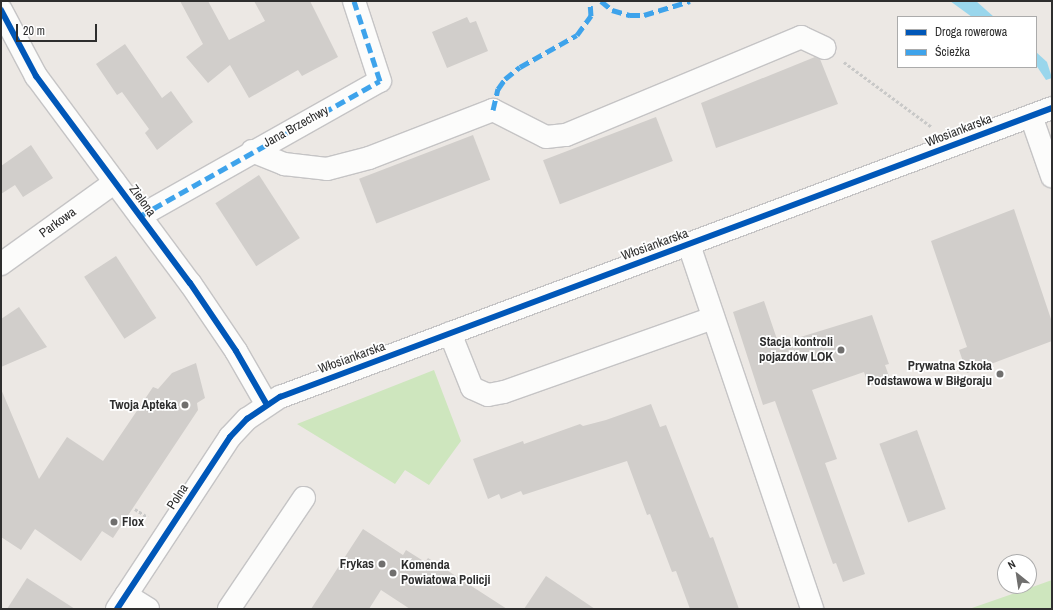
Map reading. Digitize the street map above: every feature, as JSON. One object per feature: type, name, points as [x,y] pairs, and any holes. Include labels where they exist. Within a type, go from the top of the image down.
[{"type":"street","name":"Jana Brzechwy","points":[[140,216],[252,151],[380,81],[354,1]]},
{"type":"street","name":"Zielona","points":[[1,10],[36,76],[140,216],[220,328],[267,404]]},
{"type":"street","points":[[252,151],[284,164],[328,169],[369,158],[493,110],[546,137],[566,135],[801,37],[824,48]]},
{"type":"street","name":"Włosiankarska","points":[[267,404],[450,333],[689,245],[1052,108]]},
{"type":"street","points":[[1031,116],[1052,176]]},
{"type":"street","name":"Parkowa","points":[[1,264],[115,182]]},
{"type":"street","points":[[689,245],[812,609]]},
{"type":"street","points":[[450,333],[472,388],[488,395],[504,392],[713,318]]},
{"type":"street","name":"Polna","points":[[122,602],[230,437],[247,419],[267,404]]},
{"type":"street","points":[[229,609],[304,498]]},
{"type":"street","points":[[122,602],[148,609]]},
{"type":"path","points":[[824,48],[937,130]]},
{"type":"path","points":[[135,509],[150,519]]},
{"type":"green space","points":[[434,370],[461,441],[429,485],[405,470],[395,484],[297,424]]},
{"type":"green space","points":[[1052,580],[1052,609],[969,609],[1012,594],[1037,594],[1037,585]]},
{"type":"water","points":[[950,1],[976,1],[993,16],[971,16]]},
{"type":"water","points":[[1037,53],[1047,62],[1052,78],[1046,80],[1037,66]]},
{"type":"building","points":[[180,1],[208,1],[229,40],[265,21],[254,1],[310,1],[338,57],[302,76],[298,70],[249,98],[230,65],[208,83],[186,57],[203,44]]},
{"type":"building","points":[[467,17],[470,23],[476,21],[488,51],[447,68],[432,32]]},
{"type":"building","points":[[125,44],[162,98],[171,91],[193,122],[157,150],[145,133],[149,129],[122,92],[117,95],[96,64]]},
{"type":"building","points":[[815,57],[820,59],[838,104],[716,148],[701,103]]},
{"type":"building","points":[[656,117],[673,161],[560,204],[543,160]]},
{"type":"building","points":[[473,135],[490,180],[376,224],[359,179]]},
{"type":"building","points":[[31,145],[53,178],[23,197],[15,185],[1,194],[1,166]]},
{"type":"building","points":[[259,175],[300,238],[256,266],[215,203]]},
{"type":"building","points":[[1014,209],[1052,322],[1052,341],[967,373],[959,350],[967,347],[931,241]]},
{"type":"building","points":[[116,256],[156,318],[124,339],[84,277]]},
{"type":"building","points":[[764,301],[780,348],[794,339],[872,315],[889,364],[885,365],[890,379],[869,386],[864,372],[812,390],[837,459],[825,463],[865,574],[843,582],[836,563],[833,564],[775,401],[763,405],[733,312]]},
{"type":"building","points":[[19,307],[47,347],[1,367],[1,319]]},
{"type":"building","points":[[196,363],[205,398],[197,403],[198,410],[113,538],[102,531],[81,561],[35,529],[21,550],[1,537],[1,389],[39,479],[67,437],[103,461],[153,387],[158,389],[172,373]]},
{"type":"building","points":[[651,404],[660,427],[666,425],[710,538],[713,537],[739,609],[690,609],[676,571],[672,572],[650,514],[647,515],[627,461],[523,495],[521,491],[501,499],[499,494],[488,499],[473,459],[523,441],[524,444],[580,424],[583,426],[606,420]]},
{"type":"building","points":[[917,430],[946,509],[908,523],[879,444]]},
{"type":"building","name":"Komenda Powiatowa Policji","points":[[363,529],[403,555],[406,550],[425,562],[428,558],[507,609],[410,609],[381,590],[369,609],[311,609]]},
{"type":"building","points":[[546,576],[595,609],[524,609]]},
{"type":"building","points":[[27,578],[75,609],[7,609]]},
{"type":"marked path","points":[[140,216],[380,81],[354,1]]},
{"type":"marked path","points":[[493,110],[498,89],[505,79],[520,67],[577,35],[591,16],[590,1]]},
{"type":"marked path","points":[[601,1],[612,10],[630,15],[644,15],[690,1]]},
{"type":"cycle path","points":[[1,10],[36,76],[190,283],[236,351],[267,405]]},
{"type":"cycle path","points":[[117,609],[230,437],[247,419],[280,397],[1052,108]]},
{"type":"place","name":"Stacja kontroli pojazdów LOK","points":[[841,350]]},
{"type":"place","name":"Prywatna Szkoła Podstawowa w Biłgoraju","points":[[1000,374]]},
{"type":"place","name":"Twoja Apteka","points":[[185,405]]},
{"type":"place","name":"Flox","points":[[114,522]]},
{"type":"place","name":"Frykas","points":[[382,564]]},
{"type":"place","name":"Komenda Powiatowa Policji","points":[[393,573]]}]
